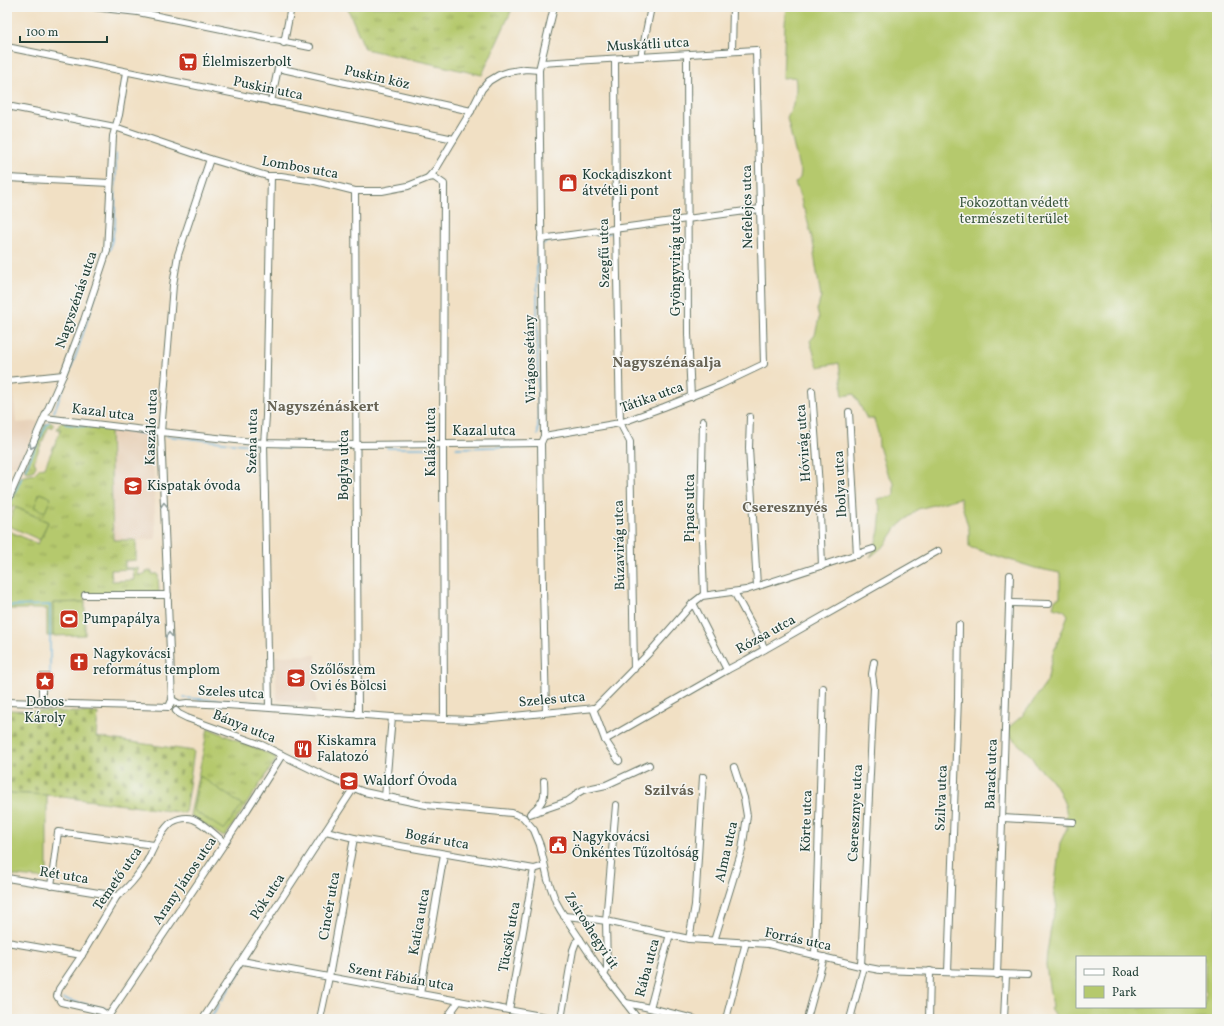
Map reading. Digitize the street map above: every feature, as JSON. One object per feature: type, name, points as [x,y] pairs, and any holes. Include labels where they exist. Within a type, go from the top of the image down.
[{"type":"street","points":[[93,7],[138,12],[284,43],[310,47]]},
{"type":"street","points":[[284,43],[291,7]]},
{"type":"street","name":"Virágos sétány","points":[[546,712],[542,580],[541,443],[544,436],[539,70],[554,7]]},
{"type":"street","points":[[641,57],[651,7]]},
{"type":"street","points":[[732,51],[733,7]]},
{"type":"street","name":"Puskin utca","points":[[7,48],[454,139]]},
{"type":"street","name":"Muskátli utca","points":[[541,64],[756,50]]},
{"type":"street","name":"Nefelejcs utca","points":[[756,50],[764,364]]},
{"type":"street","name":"Gyöngyvirág utca","points":[[687,55],[688,334],[691,397]]},
{"type":"street","name":"Szegfű utca","points":[[615,59],[616,228],[620,423]]},
{"type":"street","name":"Puskin köz","points":[[271,102],[278,68],[471,112]]},
{"type":"street","points":[[428,178],[436,169],[471,112],[482,88],[489,81],[499,75],[516,70],[539,70]]},
{"type":"street","name":"Nagyszénás utca","points":[[7,502],[63,375],[84,320],[107,251],[113,136],[119,115],[126,72]]},
{"type":"street","name":"Lombos utca","points":[[7,106],[115,127],[257,174],[315,180],[355,191],[388,190],[408,186],[428,178]]},
{"type":"street","name":"Kaszáló utca","points":[[173,704],[161,432],[173,285],[178,255],[210,159]]},
{"type":"street","name":"Széna utca","points":[[269,707],[264,443],[266,416],[271,176]]},
{"type":"street","name":"Kalász utca","points":[[428,178],[434,177],[444,184],[444,719]]},
{"type":"street","points":[[7,178],[110,183]]},
{"type":"street","name":"Boglya utca","points":[[355,191],[358,715]]},
{"type":"street","points":[[541,239],[760,209]]},
{"type":"street","name":"Tátika utca","points":[[544,436],[620,423],[691,397],[764,364]]},
{"type":"street","points":[[7,380],[63,375]]},
{"type":"street","name":"Hóvirág utca","points":[[812,391],[819,486],[822,566]]},
{"type":"street","name":"Ibolya utca","points":[[849,412],[857,555]]},
{"type":"street","points":[[750,417],[749,448],[757,586]]},
{"type":"street","name":"Kazal utca","points":[[45,418],[264,443],[356,445],[541,443]]},
{"type":"street","name":"Pipacs utca","points":[[703,421],[701,510],[704,595]]},
{"type":"street","name":"Búzavirág utca","points":[[620,423],[630,442],[634,669]]},
{"type":"street","points":[[704,595],[734,592],[757,586],[873,549]]},
{"type":"street","name":"Rózsa utca","points":[[605,740],[938,551]]},
{"type":"street","name":"Barack utca","points":[[997,975],[1010,574]]},
{"type":"street","points":[[734,592],[765,649]]},
{"type":"street","points":[[85,595],[168,595]]},
{"type":"street","name":"Szeles utca","points":[[173,704],[189,703],[269,707],[358,715],[475,720],[593,708],[600,704],[666,636],[693,603],[704,595]]},
{"type":"street","points":[[693,603],[727,670]]},
{"type":"street","points":[[1009,603],[1049,604]]},
{"type":"street","name":"Szilva utca","points":[[948,972],[958,698],[959,625]]},
{"type":"street","name":"Cseresznye utca","points":[[850,1019],[862,966],[874,688],[872,674],[874,662]]},
{"type":"street","points":[[42,703],[42,677],[48,677]]},
{"type":"street","name":"Körte utca","points":[[815,955],[822,688]]},
{"type":"street","points":[[7,702],[173,704]]},
{"type":"street","name":"Bánya utca","points":[[173,704],[172,711],[176,711],[181,715],[248,740],[353,789],[426,805],[512,813],[522,816]]},
{"type":"street","points":[[593,708],[605,740],[619,761]]},
{"type":"street","points":[[385,797],[392,717]]},
{"type":"street","name":"Arany János utca","points":[[107,1018],[225,843],[282,755]]},
{"type":"street","points":[[522,816],[568,802],[576,794],[583,790],[606,785],[649,765]]},
{"type":"street","name":"Alma utca","points":[[714,941],[742,850],[747,816],[744,798],[734,767]]},
{"type":"street","points":[[689,939],[695,905],[703,777]]},
{"type":"street","points":[[530,814],[544,798],[544,781]]},
{"type":"street","name":"Pók utca","points":[[203,1019],[353,789]]},
{"type":"street","points":[[604,975],[608,965],[606,921],[616,805]]},
{"type":"street","name":"Zsíroshegyi út","points":[[522,816],[537,837],[544,866],[556,902],[604,975],[638,1019]]},
{"type":"street","name":"Temető utca","points":[[107,1018],[101,1011],[61,1002],[57,996],[59,990],[117,896],[124,892],[143,866],[154,845],[171,823],[183,818],[194,819],[225,843]]},
{"type":"street","points":[[1003,818],[1073,822]]},
{"type":"street","name":"Bogár utca","points":[[326,831],[354,838],[534,869],[544,866]]},
{"type":"street","points":[[51,886],[58,832],[154,845]]},
{"type":"street","name":"Cincér utca","points":[[320,1019],[354,838]]},
{"type":"street","name":"Katica utca","points":[[420,994],[444,854]]},
{"type":"street","name":"Tücsök utca","points":[[509,1010],[534,869]]},
{"type":"street","name":"Rét utca","points":[[7,878],[117,896]]},
{"type":"street","name":"Forrás utca","points":[[564,916],[606,921],[689,939],[768,944],[880,970],[1028,975]]},
{"type":"street","name":"Rába utca","points":[[650,1008],[670,934]]},
{"type":"street","points":[[561,1019],[574,950],[576,942],[580,939]]},
{"type":"street","points":[[7,942],[82,955]]},
{"type":"street","points":[[726,1019],[746,942]]},
{"type":"street","points":[[807,1019],[824,957]]},
{"type":"street","name":"Szent Fábián utca","points":[[242,961],[557,1019]]},
{"type":"street","points":[[929,1019],[930,971]]},
{"type":"street","points":[[1004,1019],[1006,975]]},
{"type":"street","points":[[446,1019],[459,1001]]},
{"type":"street","points":[[626,1003],[694,1019]]},
{"type":"shaded area","points":[[13,384],[16,423],[39,421],[18,465],[7,466],[7,385]]},
{"type":"shaded area","name":"Kispatak óvoda","points":[[110,429],[152,434],[156,539],[113,541]]},
{"type":"shaded area","name":"Szőlőszem Ovi és Bölcsi","points":[[316,655],[316,703],[277,700],[275,656]]},
{"type":"green space","points":[[347,7],[513,7],[482,75],[365,49]]},
{"type":"green space","name":"Fokozottan védett természeti terület","points":[[787,7],[1217,7],[1217,1019],[1057,1019],[1050,1008],[1052,1007],[1046,965],[1047,953],[1052,921],[1057,907],[1054,892],[1060,843],[1067,828],[1067,825],[1065,825],[1065,817],[1067,816],[1065,805],[1059,791],[1049,777],[1037,766],[1030,755],[1008,734],[1008,728],[1024,714],[1047,682],[1052,656],[1068,615],[1064,610],[1053,607],[1055,599],[1060,597],[1060,573],[1035,568],[969,547],[969,530],[960,498],[918,509],[897,527],[885,545],[870,557],[879,531],[881,509],[877,499],[894,496],[894,483],[886,470],[879,446],[878,433],[874,419],[867,419],[854,394],[843,396],[839,363],[818,367],[810,341],[815,335],[819,318],[817,310],[821,297],[813,242],[805,210],[803,209],[795,183],[800,178],[801,171],[787,118],[795,98],[795,77],[783,78]]},
{"type":"green space","points":[[50,422],[54,425],[52,429],[49,426],[34,461],[36,466],[33,471],[26,472],[24,469],[45,424]]},
{"type":"green space","points":[[61,422],[110,429],[113,540],[136,540],[136,560],[125,561],[125,568],[138,568],[138,575],[146,574],[146,571],[152,571],[152,574],[158,574],[159,593],[85,596],[85,602],[53,603],[53,636],[47,636],[47,609],[7,609],[7,530],[38,544],[48,522],[13,506],[9,514],[7,513],[7,507],[20,477],[34,474],[40,468],[45,467],[61,429],[57,429]],"holes":[[[133,569],[134,580],[112,581],[111,570]]]},
{"type":"green space","points":[[40,493],[51,498],[45,512],[34,507]]},
{"type":"green space","points":[[15,507],[48,522],[40,540],[7,525]]},
{"type":"green space","name":"Pumpapálya","points":[[85,602],[85,635],[53,636],[53,603]]},
{"type":"green space","points":[[7,710],[98,713],[96,737],[194,751],[185,813],[47,795],[7,793]]},
{"type":"green space","points":[[208,728],[276,757],[276,760],[226,835],[222,836],[190,815]]},
{"type":"green space","points":[[200,776],[242,805],[224,830],[193,810]]},
{"type":"green space","points":[[7,793],[47,795],[47,879],[7,875]]},
{"type":"waterway","points":[[110,250],[115,224],[116,154]]},
{"type":"waterway","points":[[595,235],[611,233]]},
{"type":"waterway","points":[[544,244],[546,242],[561,239]]},
{"type":"waterway","points":[[537,249],[538,435]]},
{"type":"waterway","points":[[54,412],[77,352],[97,290]]},
{"type":"waterway","points":[[25,470],[49,422]]},
{"type":"waterway","points":[[65,424],[147,434]]},
{"type":"waterway","points":[[167,436],[261,446]]},
{"type":"waterway","points":[[456,448],[538,446]]},
{"type":"waterway","points":[[277,448],[335,448]]},
{"type":"waterway","points":[[387,448],[439,448]]},
{"type":"waterway","points":[[7,510],[22,477]]},
{"type":"waterway","points":[[7,606],[50,605],[50,694]]},
{"type":"waterway","points":[[184,698],[263,703]]},
{"type":"waterway","points":[[222,1000],[244,966]]},
{"type":"waterway","points":[[63,999],[107,1009]]},
{"type":"waterway","points":[[211,1017],[219,1004]]},
{"type":"place","name":"Élelmiszerbolt","points":[[188,62]]},
{"type":"place","name":"Kockadiszkont átvételi pont","points":[[568,183]]},
{"type":"place","name":"Kispatak óvoda","points":[[133,486]]},
{"type":"place","name":"Pumpapálya","points":[[69,619]]},
{"type":"place","name":"Nagykovácsi református templom","points":[[79,662]]},
{"type":"place","name":"Szőlőszem Ovi és Bölcsi","points":[[296,678]]},
{"type":"place","name":"Dobos Károly","points":[[45,681]]},
{"type":"place","name":"Kiskamra Falatozó","points":[[303,749]]},
{"type":"place","name":"Waldorf Óvoda","points":[[349,781]]},
{"type":"place","name":"Nagykovácsi Önkéntes Tűzoltóság","points":[[558,845]]},
{"type":"district","name":"Nagyszénásalja","points":[[667,363]]},
{"type":"district","name":"Nagyszénáskert","points":[[323,407]]},
{"type":"district","name":"Cseresznyés","points":[[785,508]]},
{"type":"district","name":"Szilvás","points":[[669,791]]}]
